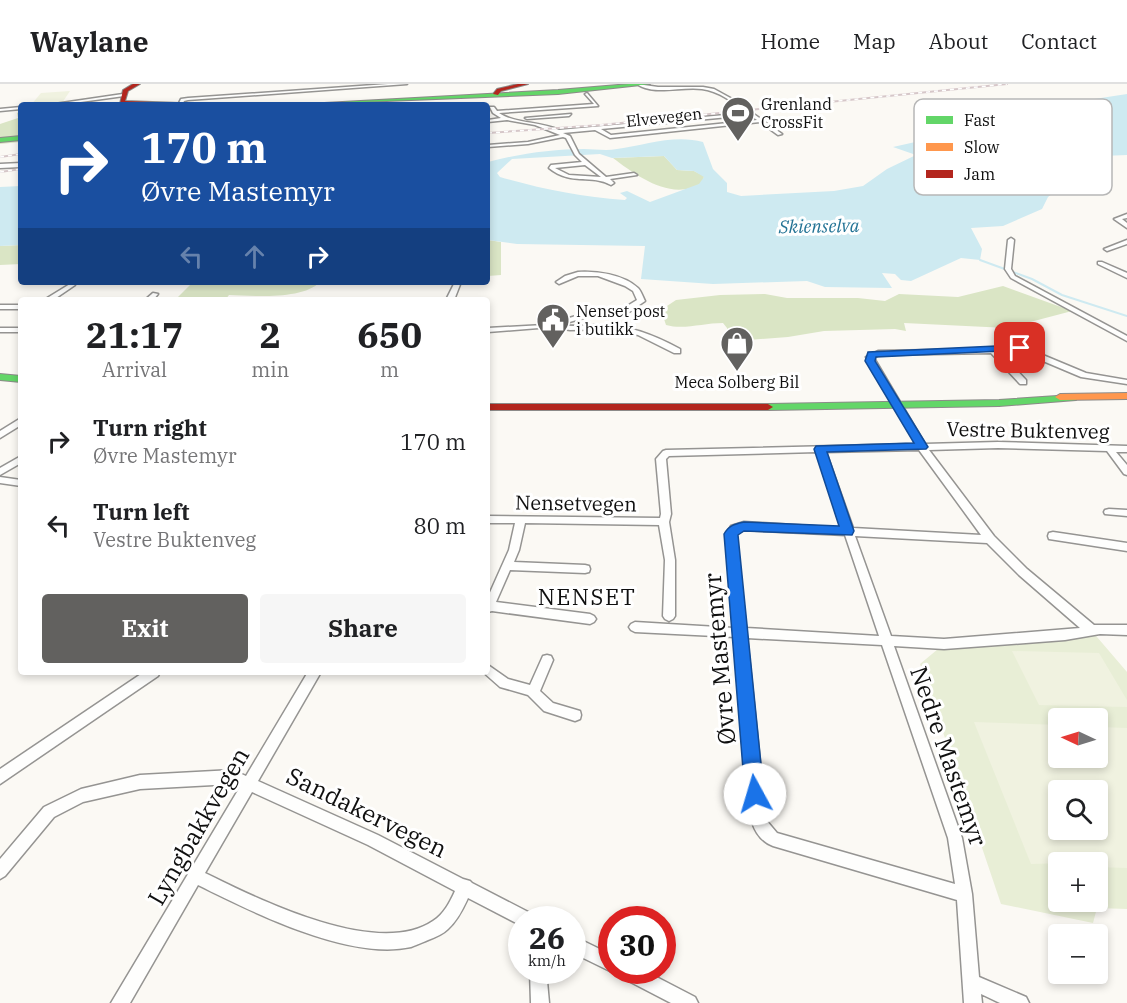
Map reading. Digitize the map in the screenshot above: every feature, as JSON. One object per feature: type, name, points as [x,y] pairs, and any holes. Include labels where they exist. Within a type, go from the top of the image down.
[{"type":"main road","points":[[122,102],[123,95],[137,84]]},
{"type":"main road","points":[[492,105],[527,88],[603,88],[642,85]]},
{"type":"main road","points":[[337,102],[460,94],[483,102]]},
{"type":"main road","points":[[0,140],[18,138]]},
{"type":"main road","points":[[0,377],[18,379]]},
{"type":"main road","points":[[0,384],[18,386]]},
{"type":"main road","points":[[490,407],[742,405],[1127,396]]},
{"type":"main road","points":[[490,413],[578,412],[652,406]]},
{"type":"street","points":[[294,91],[295,84]]},
{"type":"street","points":[[181,102],[188,99],[405,84]]},
{"type":"street","points":[[705,84],[709,89],[780,134]]},
{"type":"street","points":[[642,85],[709,89]]},
{"type":"street","points":[[492,105],[597,105],[587,94]]},
{"type":"street","points":[[78,102],[123,95]]},
{"type":"street","points":[[492,105],[508,119],[546,126],[565,135],[585,163],[611,183]]},
{"type":"street","points":[[0,110],[18,108]]},
{"type":"street","points":[[556,132],[749,114]]},
{"type":"street","points":[[490,121],[569,115]]},
{"type":"street","points":[[669,121],[680,129]]},
{"type":"street","name":"Elvevegen","points":[[596,128],[606,136],[759,121]]},
{"type":"street","points":[[490,127],[538,124]]},
{"type":"street","points":[[490,146],[528,143],[565,135]]},
{"type":"street","points":[[585,163],[551,167],[563,174],[604,179],[634,175]]},
{"type":"street","points":[[0,166],[18,165]]},
{"type":"street","points":[[1127,216],[1117,219],[1127,226]]},
{"type":"street","points":[[1011,240],[1008,269],[1013,277],[1127,339]]},
{"type":"street","points":[[1107,249],[1127,242]]},
{"type":"street","points":[[1100,263],[1127,276]]},
{"type":"street","points":[[490,330],[550,325],[594,313],[626,310],[640,301],[636,290],[605,275],[572,275],[559,282]]},
{"type":"street","points":[[53,297],[72,285]]},
{"type":"street","points":[[152,297],[155,294]]},
{"type":"street","points":[[0,307],[18,308]]},
{"type":"street","points":[[550,325],[568,330],[616,328],[647,336],[678,351]]},
{"type":"street","points":[[0,330],[18,330]]},
{"type":"street","points":[[1091,630],[1023,572],[990,539],[922,447],[870,361],[872,354],[993,351],[1024,347],[1084,375],[1127,382]]},
{"type":"street","points":[[993,351],[1023,382]]},
{"type":"street","points":[[0,435],[5,428]]},
{"type":"street","name":"Vestre Buktenveg","points":[[663,454],[1013,445],[1127,449]]},
{"type":"street","points":[[1109,448],[1127,472]]},
{"type":"street","points":[[820,449],[848,531],[990,539]]},
{"type":"street","name":"Nensetvegen","points":[[663,454],[666,514],[664,522],[670,560],[669,616]]},
{"type":"street","points":[[0,472],[18,461]]},
{"type":"street","points":[[0,480],[18,483]]},
{"type":"street","points":[[1109,512],[1127,513]]},
{"type":"street","name":"Nensetvegen","points":[[490,519],[664,522]]},
{"type":"street","points":[[490,603],[517,540],[521,519]]},
{"type":"street","name":"Øvre Mastemyr","points":[[848,531],[744,526],[735,529],[731,534],[759,824],[773,839],[964,894]]},
{"type":"street","name":"Nedre Mastemyr","points":[[848,531],[955,838],[964,894],[973,1003]]},
{"type":"street","points":[[1053,536],[1127,547]]},
{"type":"street","points":[[507,566],[585,569]]},
{"type":"street","points":[[490,607],[590,619]]},
{"type":"street","points":[[635,627],[885,641],[964,643],[1065,635],[1091,630],[1127,630]]},
{"type":"street","points":[[532,692],[547,660]]},
{"type":"street","points":[[490,672],[504,683],[532,692],[549,707],[575,715]]},
{"type":"street","points":[[0,777],[150,675]]},
{"type":"street","name":"Lyngbakkvegen","points":[[120,1003],[313,675]]},
{"type":"street","name":"Sandakervegen","points":[[0,871],[49,812],[81,796],[140,782],[233,777],[249,782],[465,886],[508,910]]},
{"type":"street","points":[[195,876],[306,927],[369,940],[410,941],[439,927],[459,900],[465,886]]},
{"type":"street","points":[[972,982],[1020,1003]]},
{"type":"street","points":[[539,984],[540,1003]]},
{"type":"street","points":[[652,984],[688,1003]]},
{"type":"green space","points":[[70,91],[63,102],[34,102],[41,93]]},
{"type":"green space","points":[[18,118],[18,142],[0,144],[0,124]]},
{"type":"green space","points":[[664,156],[677,170],[694,171],[704,176],[703,182],[692,188],[680,190],[656,185],[613,158]]},
{"type":"green space","points":[[490,240],[501,242],[501,275],[490,276]]},
{"type":"green space","points":[[18,245],[18,264],[0,265],[0,246]]},
{"type":"green space","points":[[190,285],[316,285],[302,292],[277,296],[178,297]]},
{"type":"green space","points":[[1003,286],[1072,311],[1007,328],[904,323],[906,331],[895,329],[824,331],[788,337],[735,341],[727,339],[727,328],[723,323],[687,327],[666,325],[661,310],[676,300],[720,295],[765,294],[787,298],[858,298],[885,301],[899,294],[958,297]]},
{"type":"green space","points":[[1091,630],[1127,672],[1127,909],[1108,908],[1108,852],[1048,852],[1048,912],[1096,912],[1093,923],[1001,904],[920,664],[944,644]]},
{"type":"green space","points":[[1012,651],[1099,653],[1127,700],[1127,707],[1039,705]]},
{"type":"green space","points":[[974,722],[1048,725],[1048,768],[1108,768],[1108,727],[1127,728],[1127,868],[1108,867],[1108,852],[1048,852],[1048,863],[1031,864]]},
{"type":"water","points":[[1127,94],[1127,155],[1112,156],[1112,99],[1094,99]]},
{"type":"water","name":"Skienselva","points":[[682,139],[703,142],[713,169],[727,183],[727,192],[741,196],[834,191],[863,186],[887,169],[914,156],[914,195],[1051,195],[1042,209],[1003,226],[971,228],[982,249],[980,260],[961,258],[911,281],[901,280],[895,274],[882,273],[892,288],[825,287],[807,281],[713,284],[641,279],[645,246],[517,244],[490,240],[490,161],[523,154],[572,149],[613,150]],"holes":[[[600,154],[612,158],[664,156],[677,170],[694,171],[704,177],[699,184],[650,202],[627,191],[620,193],[627,198],[625,200],[562,192],[500,177],[497,173],[512,159]]]},
{"type":"water","points":[[914,142],[914,154],[893,147]]},
{"type":"water","points":[[18,186],[18,245],[0,246],[0,187]]},
{"type":"waterway","points":[[980,260],[1032,279],[1062,295],[1127,316]]},
{"type":"railway","points":[[490,133],[601,125],[1007,84]]},
{"type":"railway","points":[[0,157],[18,154]]},
{"type":"railway","points":[[0,172],[18,169]]},
{"type":"traffic: fast","points":[[353,102],[558,92],[647,84]]},
{"type":"traffic: fast","points":[[0,140],[18,138]]},
{"type":"traffic: fast","points":[[0,377],[18,379]]},
{"type":"traffic: fast","points":[[768,407],[999,403],[1072,398]]},
{"type":"traffic: slow","points":[[1060,397],[1127,396]]},
{"type":"traffic: jam","points":[[122,102],[126,90],[137,84]]},
{"type":"traffic: jam","points":[[496,94],[499,90],[525,84]]},
{"type":"traffic: jam","points":[[490,407],[768,407]]},
{"type":"place","name":"Grenland CrossFit","points":[[738,142]]},
{"type":"place","name":"Nenset post i butikk","points":[[553,349]]},
{"type":"place","name":"Meca Solberg Bil","points":[[737,372]]},
{"type":"district","name":"NENSET","points":[[587,596]]},
{"type":"route","points":[[755,794],[731,534],[735,529],[744,526],[848,531],[820,449],[922,447],[902,410],[870,361],[872,354],[1001,351],[1020,348]]}]
